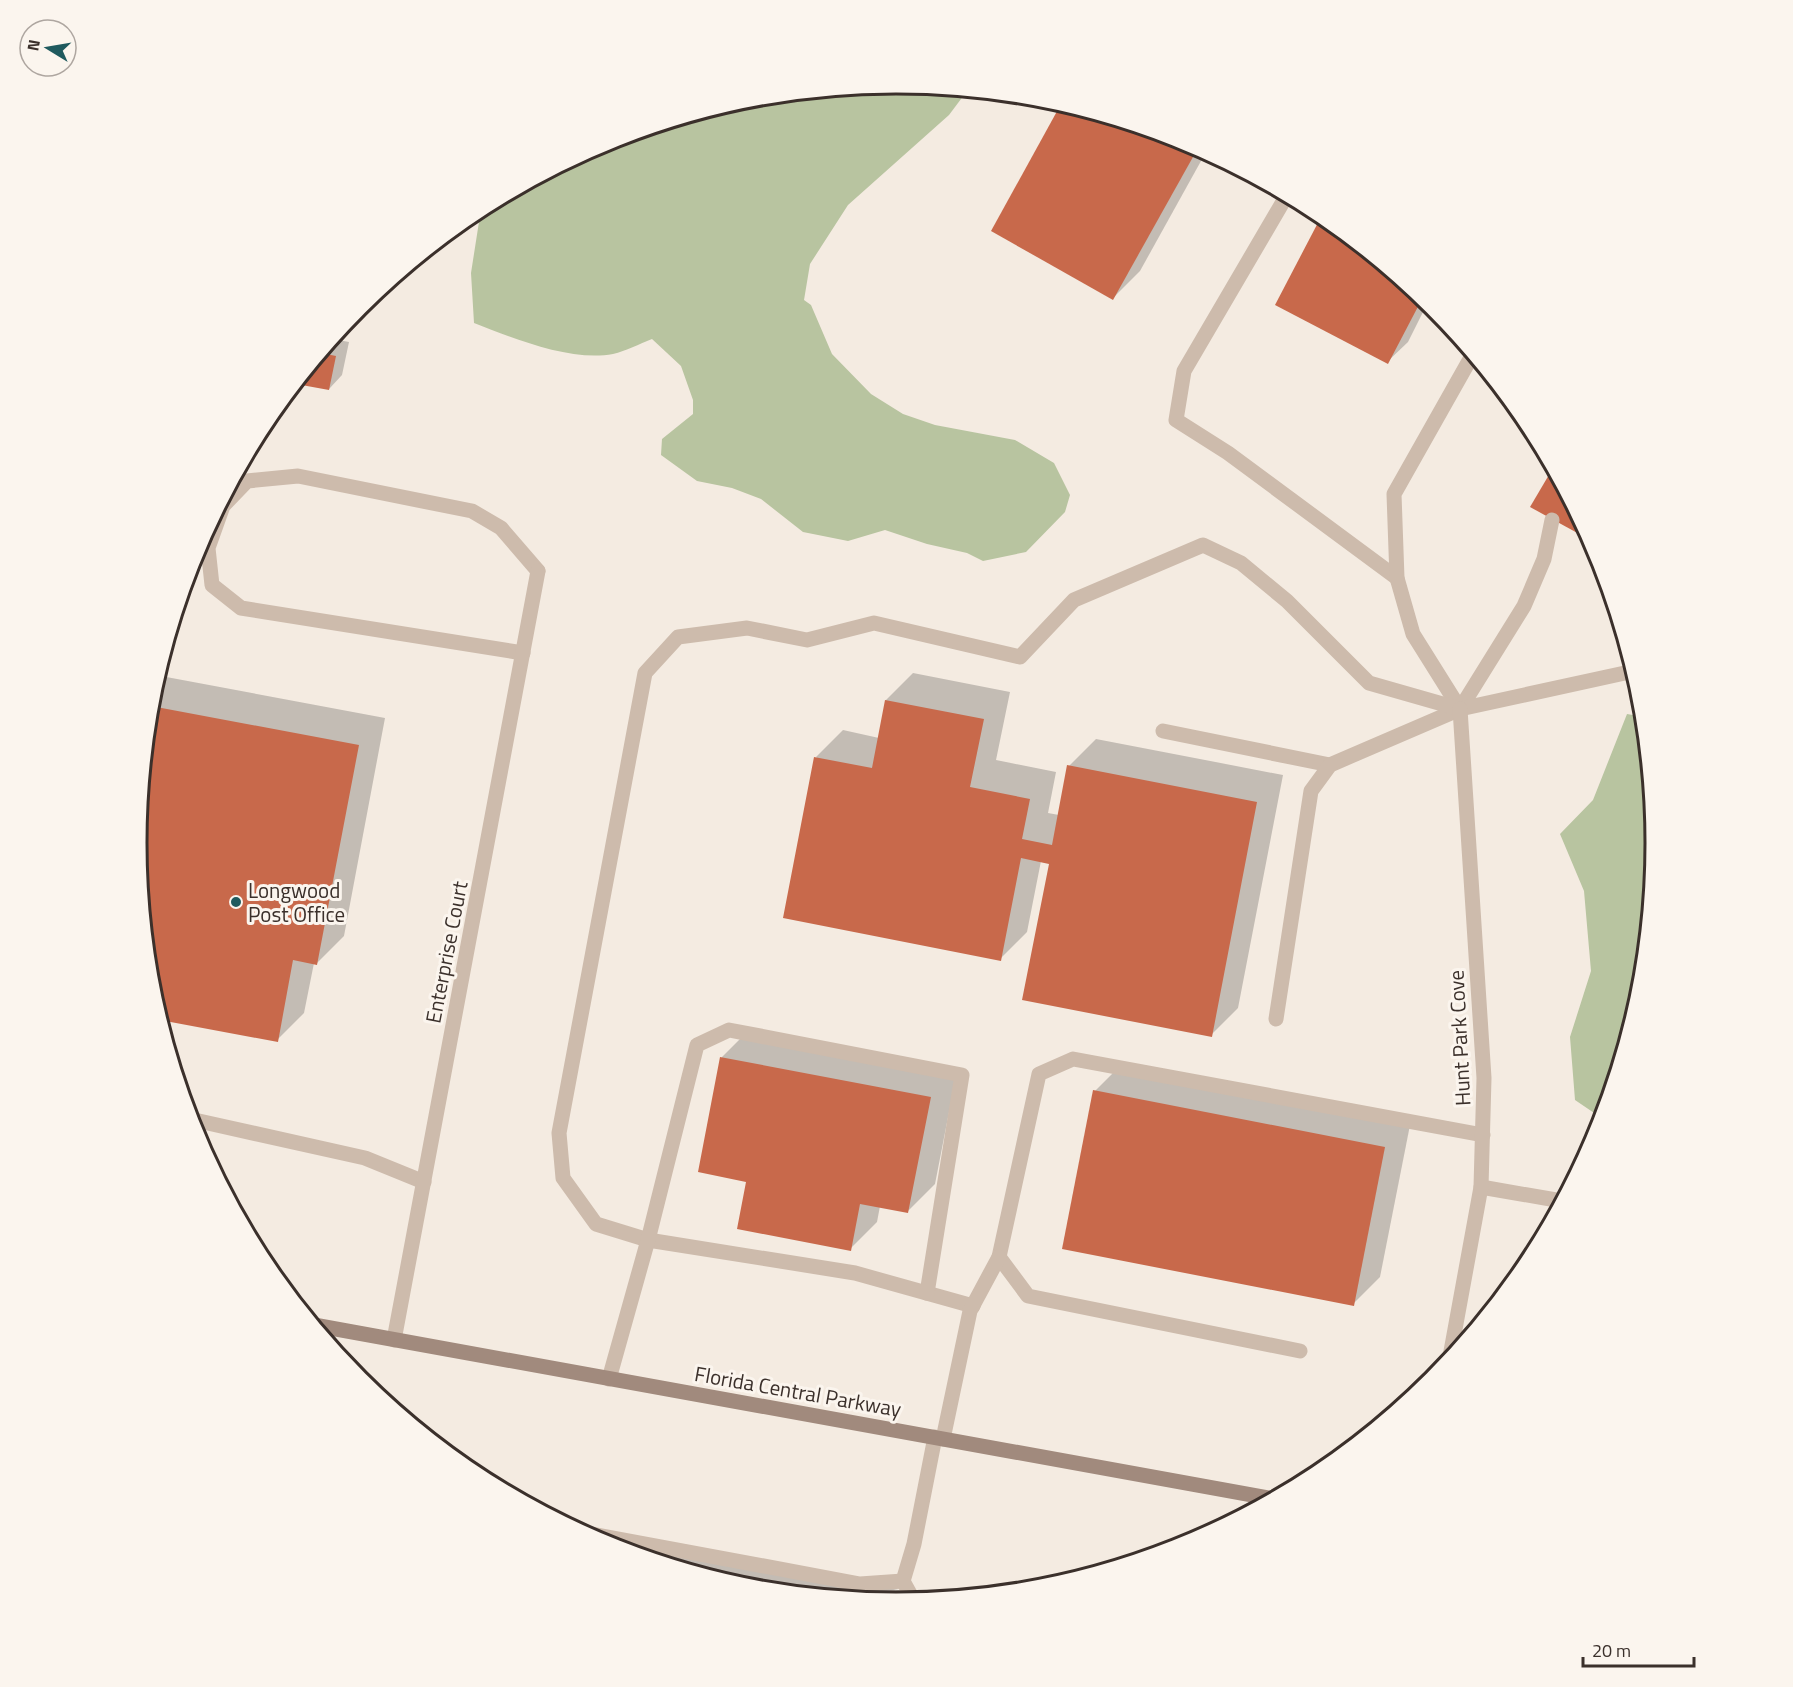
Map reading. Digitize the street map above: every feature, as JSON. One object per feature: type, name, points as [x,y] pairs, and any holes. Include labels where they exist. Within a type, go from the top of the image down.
[{"type":"street","points":[[1283,202],[1184,371],[1176,420],[1228,453],[1397,578]]},
{"type":"street","points":[[1460,709],[1413,634],[1397,578],[1394,494],[1469,361]]},
{"type":"street","name":"Enterprise Court","points":[[235,494],[247,481],[298,476],[472,511],[501,528],[538,571],[394,1340]]},
{"type":"street","points":[[1460,709],[1524,606],[1544,559],[1552,520]]},
{"type":"street","points":[[973,1306],[855,1273],[648,1240],[596,1224],[563,1178],[560,1132],[645,673],[678,637],[747,628],[807,640],[874,623],[1020,657],[1074,600],[1203,545],[1241,563],[1272,588],[1369,683],[1460,709]]},
{"type":"street","name":"Enterprise Court","points":[[208,550],[212,585],[241,608],[523,652]]},
{"type":"street","points":[[1276,1019],[1311,791],[1330,765],[1460,709],[1625,673]]},
{"type":"street","name":"Hunt Park Cove","points":[[1452,1345],[1481,1187],[1484,1078],[1460,709]]},
{"type":"street","points":[[1163,730],[1330,765]]},
{"type":"street","points":[[609,1379],[648,1240],[697,1045],[729,1030],[962,1075],[927,1293]]},
{"type":"street","points":[[909,1592],[903,1581],[970,1311],[999,1257],[1040,1074],[1072,1059],[1483,1135]]},
{"type":"street","points":[[202,1122],[364,1158],[424,1182]]},
{"type":"street","points":[[1481,1187],[1555,1200]]},
{"type":"street","points":[[999,1257],[1028,1296],[1300,1351]]},
{"type":"street","name":"Florida Central Parkway","points":[[325,1327],[1262,1497]]},
{"type":"street","points":[[622,1540],[860,1584],[903,1581]]},
{"type":"green space","points":[[896,94],[962,98],[949,115],[848,205],[810,264],[804,300],[811,305],[832,354],[871,394],[903,414],[935,425],[1015,440],[1054,463],[1070,495],[1065,512],[1026,552],[983,561],[967,553],[927,544],[885,530],[848,541],[803,532],[761,499],[732,488],[697,481],[661,455],[662,439],[693,414],[693,400],[681,366],[652,339],[613,354],[597,356],[561,352],[506,335],[474,323],[471,273],[479,222],[565,172],[656,134],[750,109],[799,101]]},
{"type":"green space","points":[[1627,714],[1634,715],[1644,795],[1646,844],[1644,892],[1631,990],[1620,1037],[1595,1113],[1575,1100],[1570,1037],[1591,971],[1584,891],[1560,834],[1593,800]]},
{"type":"building","points":[[1057,112],[1137,134],[1193,157],[1113,300],[991,231]]},
{"type":"building","points":[[1317,224],[1390,280],[1418,306],[1388,364],[1275,305]]},
{"type":"building","points":[[329,355],[336,356],[329,390],[304,385]]},
{"type":"building","points":[[1549,476],[1577,533],[1530,507]]},
{"type":"building","points":[[885,700],[984,719],[970,787],[1030,799],[1022,839],[1052,845],[1067,765],[1257,802],[1212,1037],[1022,1000],[1049,864],[1021,858],[1001,961],[783,918],[814,757],[872,768]]},
{"type":"building","name":"Longwood Post Office","points":[[160,708],[359,745],[317,965],[293,960],[278,1042],[169,1022],[154,941],[147,844],[149,795]]},
{"type":"building","points":[[720,1057],[931,1097],[908,1213],[860,1204],[851,1251],[737,1229],[746,1182],[698,1172]]},
{"type":"building","points":[[1093,1090],[1385,1147],[1354,1306],[1062,1249]]},
{"type":"place","name":"Longwood Post Office","points":[[236,902]]}]
